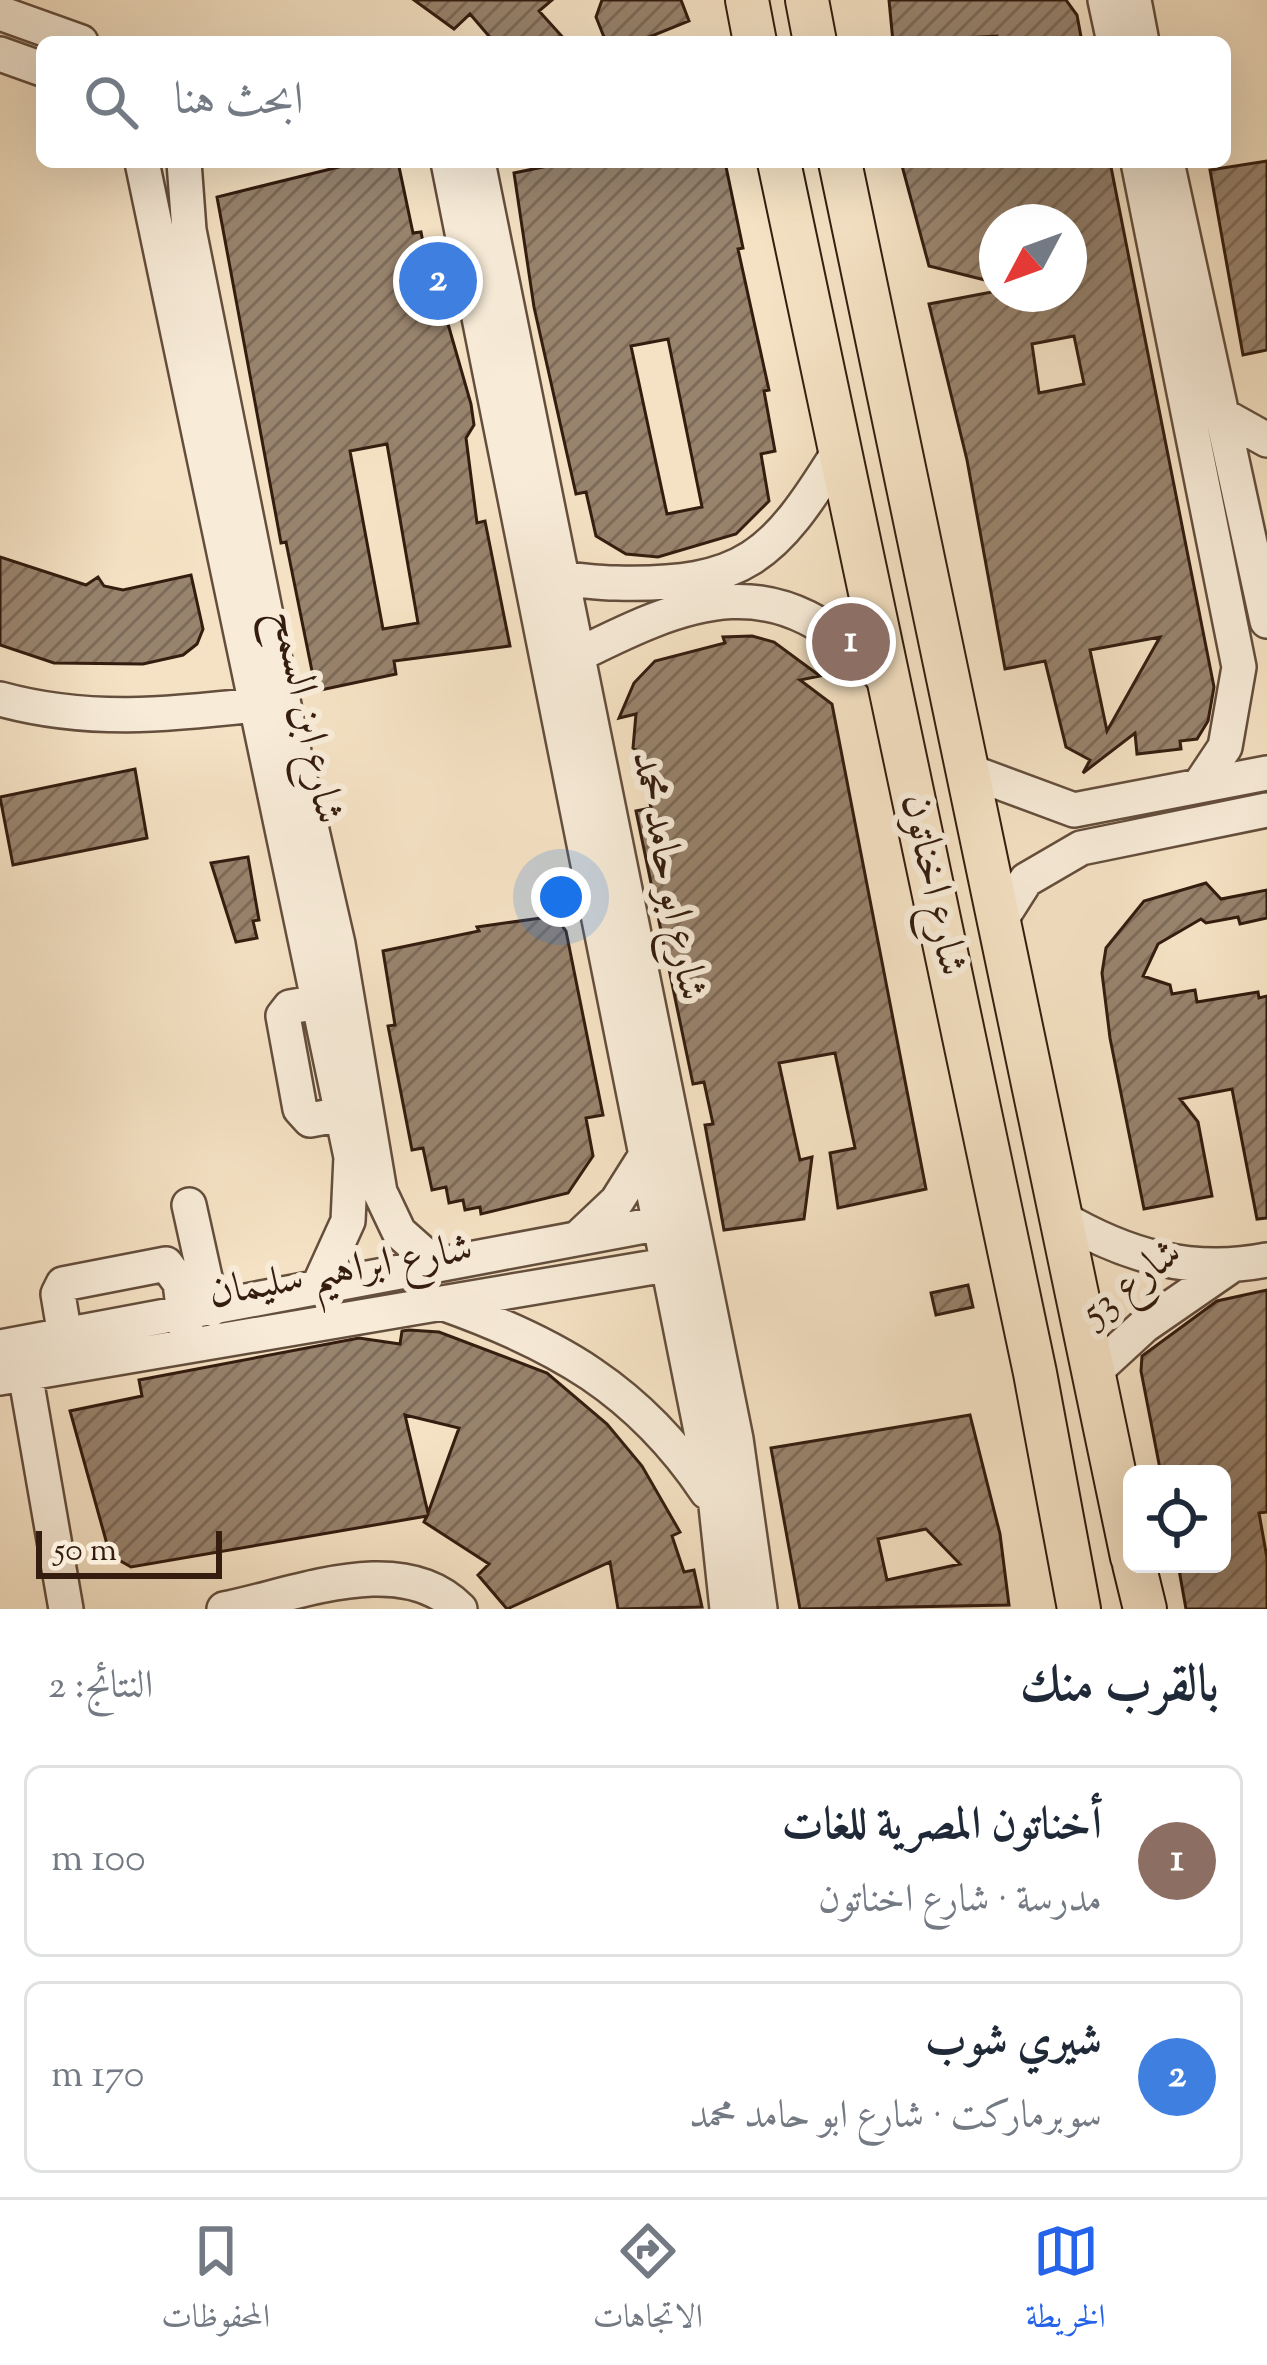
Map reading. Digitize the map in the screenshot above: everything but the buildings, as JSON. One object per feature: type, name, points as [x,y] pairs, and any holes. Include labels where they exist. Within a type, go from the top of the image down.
[{"type":"main road","points":[[747,0],[754,36]]},
{"type":"main road","name":"شارع اخناتون","points":[[780,168],[1035,1373],[1079,1609]]},
{"type":"main road","name":"شارع اخناتون","points":[[841,168],[1123,1513]]},
{"type":"main road","name":"شارع اخناتون","points":[[1136,1573],[1145,1609]]},
{"type":"street","points":[[1105,0],[1113,36]]},
{"type":"street","points":[[1134,0],[1141,36]]},
{"type":"street","points":[[0,13],[64,36]]},
{"type":"street","points":[[0,54],[36,67]]},
{"type":"street","name":"شارع ابن السمح","points":[[143,168],[342,1114],[353,1192],[341,1244],[318,1287]]},
{"type":"street","name":"شارع ابن السمح","points":[[185,168],[193,250],[338,944],[380,1192],[399,1232],[435,1264]]},
{"type":"street","name":"شارع ابو حامد محمد","points":[[449,168],[547,579],[675,1220],[727,1609]]},
{"type":"street","name":"شارع ابو حامد محمد","points":[[479,168],[547,579]]},
{"type":"street","points":[[1139,168],[1253,664],[1225,748],[1199,786]]},
{"type":"street","points":[[1168,168],[1224,416],[1258,522],[1267,622]]},
{"type":"street","points":[[1224,416],[1267,440]]},
{"type":"street","points":[[547,579],[637,583],[703,575],[748,562],[788,530],[838,453]]},
{"type":"street","points":[[564,662],[649,618],[742,600],[800,612],[854,648],[887,682]]},
{"type":"street","name":"شارع ابو حامد محمد","points":[[564,662],[646,1155],[675,1220]]},
{"type":"street","points":[[0,699],[114,717],[256,705]]},
{"type":"street","points":[[966,770],[1074,810],[1267,773]]},
{"type":"street","points":[[1074,810],[1059,824],[1059,834],[1081,848]]},
{"type":"street","points":[[998,924],[1025,880],[1081,848],[1267,810]]},
{"type":"street","points":[[578,1238],[617,1201],[646,1155]]},
{"type":"street","points":[[189,1205],[194,1324]]},
{"type":"street","name":"شارع 53","points":[[1060,1217],[1124,1250],[1158,1260],[1228,1268],[1267,1260]]},
{"type":"street","name":"شارع ابراهيم سليمان","points":[[12,1376],[318,1287],[675,1220]]},
{"type":"street","name":"شارع ابراهيم سليمان","points":[[0,1347],[65,1336],[435,1300],[682,1262]]},
{"type":"street","name":"شارع ابو حامد محمد","points":[[682,1262],[736,1439],[760,1609]]},
{"type":"street","points":[[65,1336],[58,1294],[63,1284],[166,1264],[180,1283],[194,1324]]},
{"type":"street","name":"شارع 53","points":[[1094,1372],[1144,1326],[1228,1268]]},
{"type":"street","points":[[435,1300],[537,1338],[583,1364],[666,1438],[716,1506]]},
{"type":"street","points":[[12,1376],[66,1609]]},
{"type":"street","points":[[224,1609],[401,1577],[431,1585],[460,1609]]},
{"type":"place","name":"شيري شوب","points":[[438,281]]},
{"type":"place","name":"أخناتون المصرية للغات","points":[[851,642]]}]
